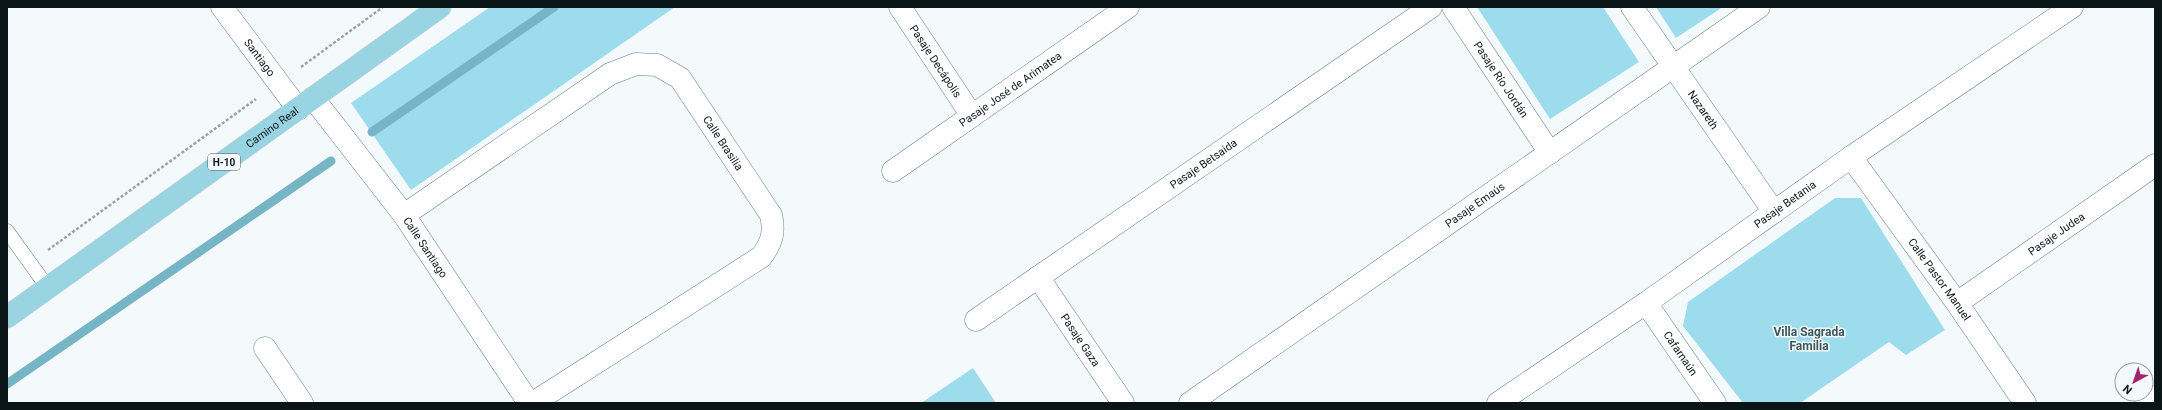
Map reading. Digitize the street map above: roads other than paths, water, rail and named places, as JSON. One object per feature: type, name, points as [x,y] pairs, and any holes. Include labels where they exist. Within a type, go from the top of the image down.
[{"type":"main road","name":"Camino Real","points":[[7,317],[440,7]]},
{"type":"street","name":"Santiago","points":[[222,7],[279,83],[305,103]]},
{"type":"street","name":"Pasaje Decápolis","points":[[900,7],[972,116]]},
{"type":"street","name":"Pasaje José de Arimatea","points":[[893,171],[1128,7]]},
{"type":"street","name":"Pasaje Betsaida","points":[[976,320],[1431,7]]},
{"type":"street","name":"Pasaje Río Jordán","points":[[1453,7],[1550,153]]},
{"type":"street","name":"Nazareth","points":[[1632,7],[1774,212]]},
{"type":"street","name":"Pasaje Emaús","points":[[1190,403],[1759,7]]},
{"type":"street","name":"Pasaje Betania","points":[[1498,403],[1646,303],[1851,157],[2072,7]]},
{"type":"street","name":"Calle Brasilia","points":[[404,215],[610,74],[636,64],[657,65],[680,78],[771,215],[773,237],[768,248],[761,257],[533,403]]},
{"type":"street","name":"Calle Santiago","points":[[305,103],[404,215],[528,403]]},
{"type":"street","name":"Calle Pastor Manuel","points":[[1851,157],[1957,302],[2025,403]]},
{"type":"street","name":"Pasaje Judea","points":[[1957,302],[2155,165]]},
{"type":"street","name":"Pasaje Gaza","points":[[1038,278],[1123,403]]},
{"type":"street","name":"Cafarnaún","points":[[1646,303],[1715,403]]},
{"type":"street","points":[[265,348],[302,403]]},
{"type":"street","points":[[2146,403],[2155,397]]},
{"type":"lane","points":[[7,231],[48,288]]},
{"type":"waterway","points":[[372,132],[554,7]]},
{"type":"waterway","points":[[7,384],[331,161]]},
{"type":"district","name":"Villa Sagrada Familia","points":[[1809,339]]}]
